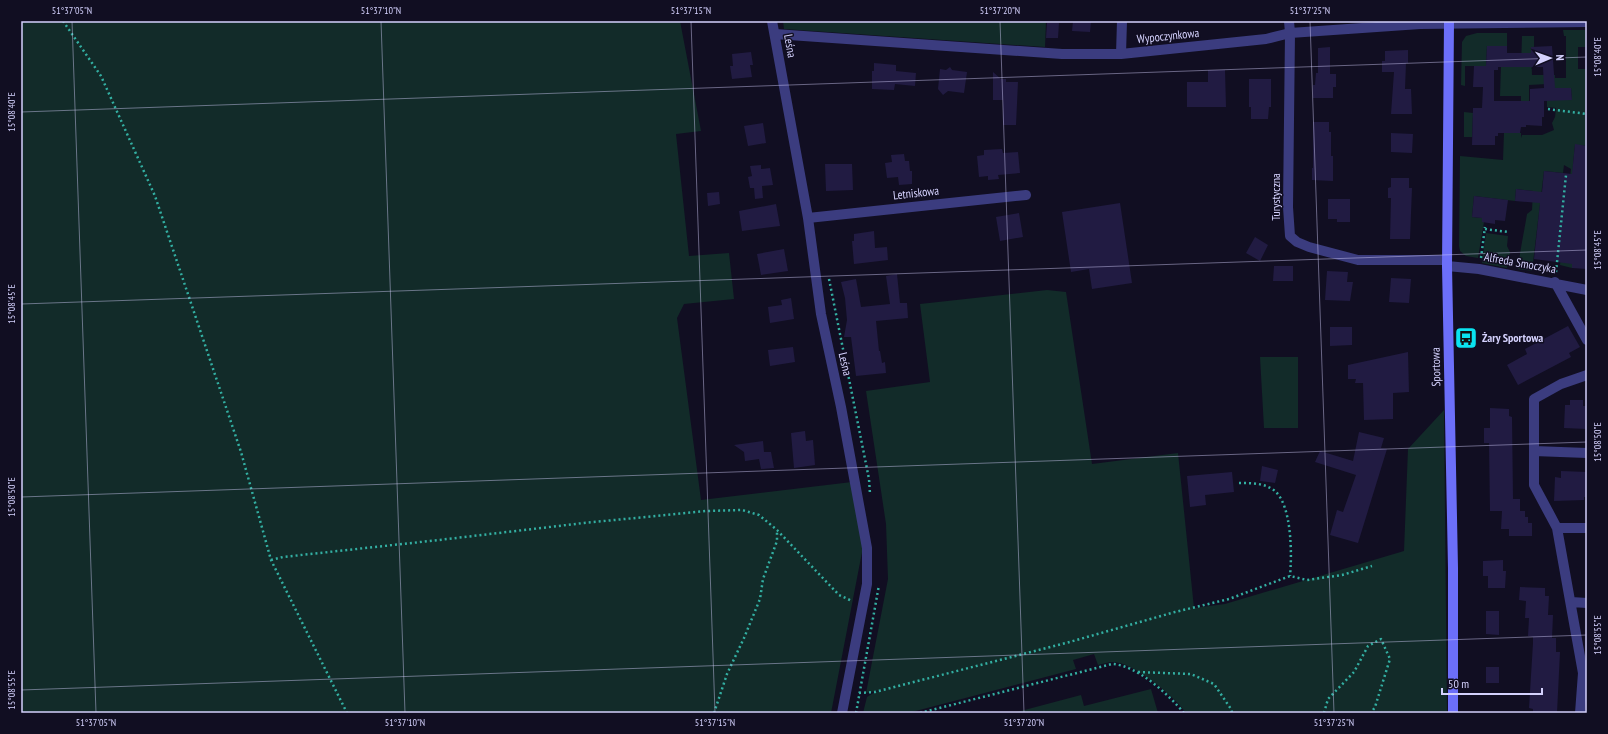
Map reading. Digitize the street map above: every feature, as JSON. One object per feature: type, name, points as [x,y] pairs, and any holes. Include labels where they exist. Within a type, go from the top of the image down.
[{"type":"street","name":"Leśna","points":[[772,21],[808,218],[821,314],[841,407],[867,548],[867,584],[842,713]]},
{"type":"street","points":[[1121,54],[1122,21]]},
{"type":"street","name":"Turystyczna","points":[[1289,21],[1288,221],[1290,236],[1297,242],[1309,247],[1358,260],[1447,263]]},
{"type":"street","name":"Wypoczynkowa","points":[[775,34],[1062,54],[1121,54],[1266,38],[1290,33],[1420,24],[1587,22]]},
{"type":"street","name":"Sportowa","points":[[1449,23],[1447,263],[1453,568],[1453,713]]},
{"type":"street","name":"Letniskowa","points":[[808,218],[1026,195]]},
{"type":"street","name":"Alfreda Smoczyka","points":[[1447,263],[1555,282],[1587,290]]},
{"type":"street","points":[[1555,282],[1587,340]]},
{"type":"street","points":[[1580,713],[1585,674],[1557,528],[1534,485],[1534,399],[1560,384],[1587,375]]},
{"type":"street","points":[[1534,451],[1587,453]]},
{"type":"street","points":[[1557,528],[1587,528]]},
{"type":"street","points":[[1571,602],[1587,603]]},
{"type":"path","points":[[63,21],[101,76],[155,196],[241,452],[271,560],[347,713]]},
{"type":"path","points":[[1548,109],[1587,114]]},
{"type":"path","points":[[1555,282],[1566,175]]},
{"type":"path","points":[[1479,269],[1485,228],[1508,232]]},
{"type":"path","points":[[1239,483],[1260,484],[1275,492],[1285,507],[1290,534],[1292,562],[1290,576]]},
{"type":"path","points":[[271,560],[283,557],[584,523],[706,511],[742,510],[759,515],[777,530],[839,595],[863,606]]},
{"type":"path","points":[[714,713],[726,674],[744,638],[760,599],[763,579],[777,540],[777,530]]},
{"type":"path","points":[[847,691],[860,693],[875,692],[1066,643],[1174,612],[1229,600],[1290,576],[1307,580],[1342,575],[1372,566]]},
{"type":"path","points":[[1324,713],[1328,699],[1354,672],[1368,646],[1381,639],[1390,659],[1375,707],[1371,713]]},
{"type":"path","points":[[920,713],[1112,664],[1123,665],[1138,672],[1162,691],[1184,713]]},
{"type":"path","points":[[1138,672],[1191,674],[1197,676],[1214,684],[1231,709],[1232,713]]},
{"type":"green space","points":[[21,21],[680,21],[701,131],[676,134],[689,256],[729,253],[734,299],[684,304],[677,318],[701,500],[852,482],[863,547],[831,713],[21,713]]},
{"type":"green space","points":[[783,21],[1046,21],[1045,47],[784,29]]},
{"type":"green space","points":[[1563,30],[1587,30],[1587,47],[1578,47],[1578,69],[1587,69],[1587,146],[1575,145],[1573,164],[1572,268],[1560,265],[1571,169],[1564,165],[1563,173],[1544,171],[1532,271],[1518,269],[1527,214],[1532,210],[1533,191],[1516,189],[1515,201],[1474,196],[1472,217],[1482,218],[1482,222],[1484,222],[1478,258],[1466,256],[1460,251],[1459,246],[1460,156],[1503,160],[1504,133],[1521,133],[1521,138],[1522,135],[1542,135],[1554,130],[1552,123],[1555,117],[1556,108],[1547,107],[1547,84],[1529,85],[1529,119],[1521,119],[1521,96],[1500,96],[1501,66],[1521,67],[1522,36],[1534,36],[1534,47],[1531,47],[1532,75],[1555,75],[1555,78],[1566,78],[1566,36],[1564,36]],"holes":[[[1561,88],[1571,88],[1572,100],[1561,100]]]},
{"type":"green space","points":[[1477,33],[1507,33],[1507,46],[1487,46],[1486,66],[1465,66],[1465,86],[1461,85],[1462,42],[1466,36]]},
{"type":"green space","points":[[1464,112],[1473,113],[1472,137],[1464,137]]},
{"type":"green space","points":[[1486,233],[1508,236],[1507,246],[1510,252],[1507,268],[1482,263]]},
{"type":"green space","points":[[1047,290],[1066,292],[1092,464],[1178,453],[1194,608],[1225,604],[1404,551],[1408,449],[1444,410],[1447,713],[1186,713],[1173,698],[1142,674],[1131,668],[1113,662],[1098,665],[1094,654],[1073,660],[1076,669],[908,713],[863,713],[867,697],[875,692],[895,687],[866,693],[888,579],[886,524],[866,391],[930,382],[920,304]]},
{"type":"green space","points":[[1260,357],[1298,357],[1298,428],[1264,428]]},
{"type":"green space","points":[[1151,689],[1158,713],[1013,713],[1081,695],[1084,706]]},
{"type":"building","points":[[1073,21],[1091,21],[1090,32],[1072,31]]},
{"type":"building","points":[[1047,23],[1059,23],[1058,38],[1046,38]]},
{"type":"building","points":[[1487,46],[1507,46],[1507,53],[1531,53],[1531,47],[1552,46],[1555,88],[1571,88],[1572,100],[1544,101],[1544,117],[1542,117],[1542,126],[1526,125],[1526,127],[1521,127],[1520,133],[1498,133],[1498,136],[1495,136],[1495,145],[1472,145],[1473,108],[1482,108],[1483,87],[1473,87],[1474,66],[1486,66]],"holes":[[[1498,67],[1543,67],[1544,88],[1530,89],[1530,101],[1494,101],[1494,70],[1498,70]]]},
{"type":"building","points":[[1330,47],[1330,74],[1336,74],[1336,87],[1333,87],[1333,98],[1313,98],[1313,85],[1315,85],[1316,73],[1318,73],[1318,48]]},
{"type":"building","points":[[1408,50],[1405,89],[1411,89],[1412,114],[1391,114],[1394,72],[1382,72],[1382,61],[1385,61],[1385,51]]},
{"type":"building","points":[[751,52],[753,65],[750,65],[752,77],[732,79],[730,66],[733,66],[732,54]]},
{"type":"building","points":[[874,63],[896,65],[896,71],[916,73],[915,86],[895,84],[894,90],[872,89],[872,71],[874,71]]},
{"type":"building","points":[[950,67],[952,70],[967,72],[964,93],[948,91],[943,95],[938,89],[940,69],[946,70]]},
{"type":"building","points":[[1208,70],[1225,70],[1226,107],[1187,107],[1187,82],[1208,82]]},
{"type":"building","points":[[993,72],[1001,79],[1006,79],[1006,82],[1018,82],[1016,125],[1003,125],[1003,100],[993,100]]},
{"type":"building","points":[[1249,79],[1271,79],[1271,107],[1269,107],[1268,119],[1251,119],[1251,107],[1249,107]]},
{"type":"building","points":[[1313,122],[1329,122],[1329,132],[1331,132],[1331,156],[1333,156],[1333,181],[1312,180]]},
{"type":"building","points":[[763,123],[766,143],[748,146],[744,126]]},
{"type":"building","points":[[1391,133],[1413,134],[1412,153],[1391,152]]},
{"type":"building","points":[[1575,144],[1587,146],[1587,269],[1572,268],[1572,264],[1534,259],[1540,203],[1515,201],[1516,189],[1542,192],[1544,171],[1572,174]]},
{"type":"building","points":[[1002,149],[1003,153],[1018,152],[1020,173],[998,175],[999,179],[988,180],[988,176],[979,177],[977,156],[984,155],[984,150]]},
{"type":"building","points":[[904,154],[905,161],[909,161],[910,171],[912,171],[912,184],[899,185],[898,177],[887,178],[885,163],[892,162],[891,155]]},
{"type":"building","points":[[825,164],[852,164],[853,190],[826,191]]},
{"type":"building","points":[[761,165],[761,169],[770,168],[773,185],[762,186],[763,198],[755,199],[754,188],[750,188],[748,177],[752,176],[750,166]]},
{"type":"building","points":[[1391,178],[1409,178],[1409,188],[1412,188],[1410,239],[1390,239],[1391,198],[1388,198],[1388,188],[1391,187]]},
{"type":"building","points":[[719,192],[720,204],[708,206],[707,193]]},
{"type":"building","points":[[1474,196],[1508,200],[1505,221],[1495,220],[1495,224],[1482,222],[1482,218],[1472,217]]},
{"type":"building","points":[[1328,199],[1350,199],[1350,222],[1337,222],[1337,219],[1328,219]]},
{"type":"building","points":[[1120,203],[1132,283],[1092,289],[1089,269],[1071,272],[1062,212]]},
{"type":"building","points":[[776,204],[780,226],[742,231],[739,211]]},
{"type":"building","points":[[1019,213],[1023,237],[1000,241],[996,217]]},
{"type":"building","points":[[874,231],[875,248],[887,247],[888,260],[854,264],[852,241],[854,241],[854,234]]},
{"type":"building","points":[[1255,237],[1268,245],[1260,261],[1246,253]]},
{"type":"building","points":[[784,249],[788,271],[761,275],[757,254]]},
{"type":"building","points":[[1274,266],[1293,266],[1293,281],[1273,281]]},
{"type":"building","points":[[1327,271],[1348,272],[1347,282],[1353,282],[1350,301],[1325,300]]},
{"type":"building","points":[[897,274],[900,303],[907,303],[908,318],[876,321],[879,351],[882,363],[885,362],[886,373],[856,376],[851,337],[844,337],[847,320],[845,298],[841,282],[856,279],[861,307],[890,304],[886,276]]},
{"type":"building","points":[[1391,278],[1411,279],[1409,303],[1389,302]]},
{"type":"building","points":[[791,298],[794,319],[770,323],[768,307],[782,305],[781,300]]},
{"type":"building","points":[[1568,326],[1580,347],[1569,353],[1571,357],[1518,385],[1507,365],[1527,354],[1525,349]]},
{"type":"building","points":[[1330,327],[1352,327],[1352,345],[1330,346]]},
{"type":"building","points":[[793,347],[795,362],[770,366],[768,350]]},
{"type":"building","points":[[1408,352],[1409,392],[1393,393],[1393,419],[1364,420],[1363,383],[1355,383],[1356,379],[1348,379],[1348,365]]},
{"type":"building","points":[[1570,400],[1583,400],[1583,406],[1587,406],[1587,429],[1564,428],[1565,405],[1570,405]]},
{"type":"building","points":[[1490,408],[1509,409],[1509,416],[1512,417],[1513,499],[1520,499],[1520,511],[1525,511],[1525,517],[1528,517],[1528,523],[1532,523],[1532,536],[1509,536],[1509,529],[1501,529],[1502,511],[1490,511],[1489,443],[1484,443],[1484,428],[1490,428]]},
{"type":"building","points":[[805,431],[806,441],[813,440],[815,465],[794,468],[791,433]]},
{"type":"building","points":[[1359,432],[1384,438],[1381,448],[1387,449],[1358,543],[1330,535],[1337,510],[1343,512],[1356,475],[1315,462],[1320,451],[1353,461]]},
{"type":"building","points":[[763,441],[764,452],[771,452],[774,468],[761,469],[759,459],[745,461],[744,452],[734,445]]},
{"type":"building","points":[[1262,466],[1278,470],[1275,483],[1260,481]]},
{"type":"building","points":[[1561,471],[1587,472],[1587,497],[1584,497],[1584,500],[1554,501],[1555,477],[1561,478]]},
{"type":"building","points":[[1232,472],[1234,492],[1205,495],[1206,505],[1190,507],[1187,476]]},
{"type":"building","points":[[1503,560],[1503,571],[1506,571],[1505,588],[1488,588],[1488,576],[1483,576],[1483,561]]},
{"type":"building","points":[[1520,587],[1545,588],[1545,596],[1549,596],[1548,615],[1553,615],[1552,638],[1556,638],[1556,652],[1560,652],[1557,713],[1533,713],[1533,709],[1529,708],[1533,637],[1528,636],[1529,618],[1525,618],[1526,601],[1519,600]]},
{"type":"building","points":[[1486,611],[1499,611],[1499,635],[1486,634]]},
{"type":"building","points":[[1486,667],[1499,667],[1499,683],[1486,683]]},
{"type":"place","name":"Żary Sportowa","points":[[1466,338]]}]
